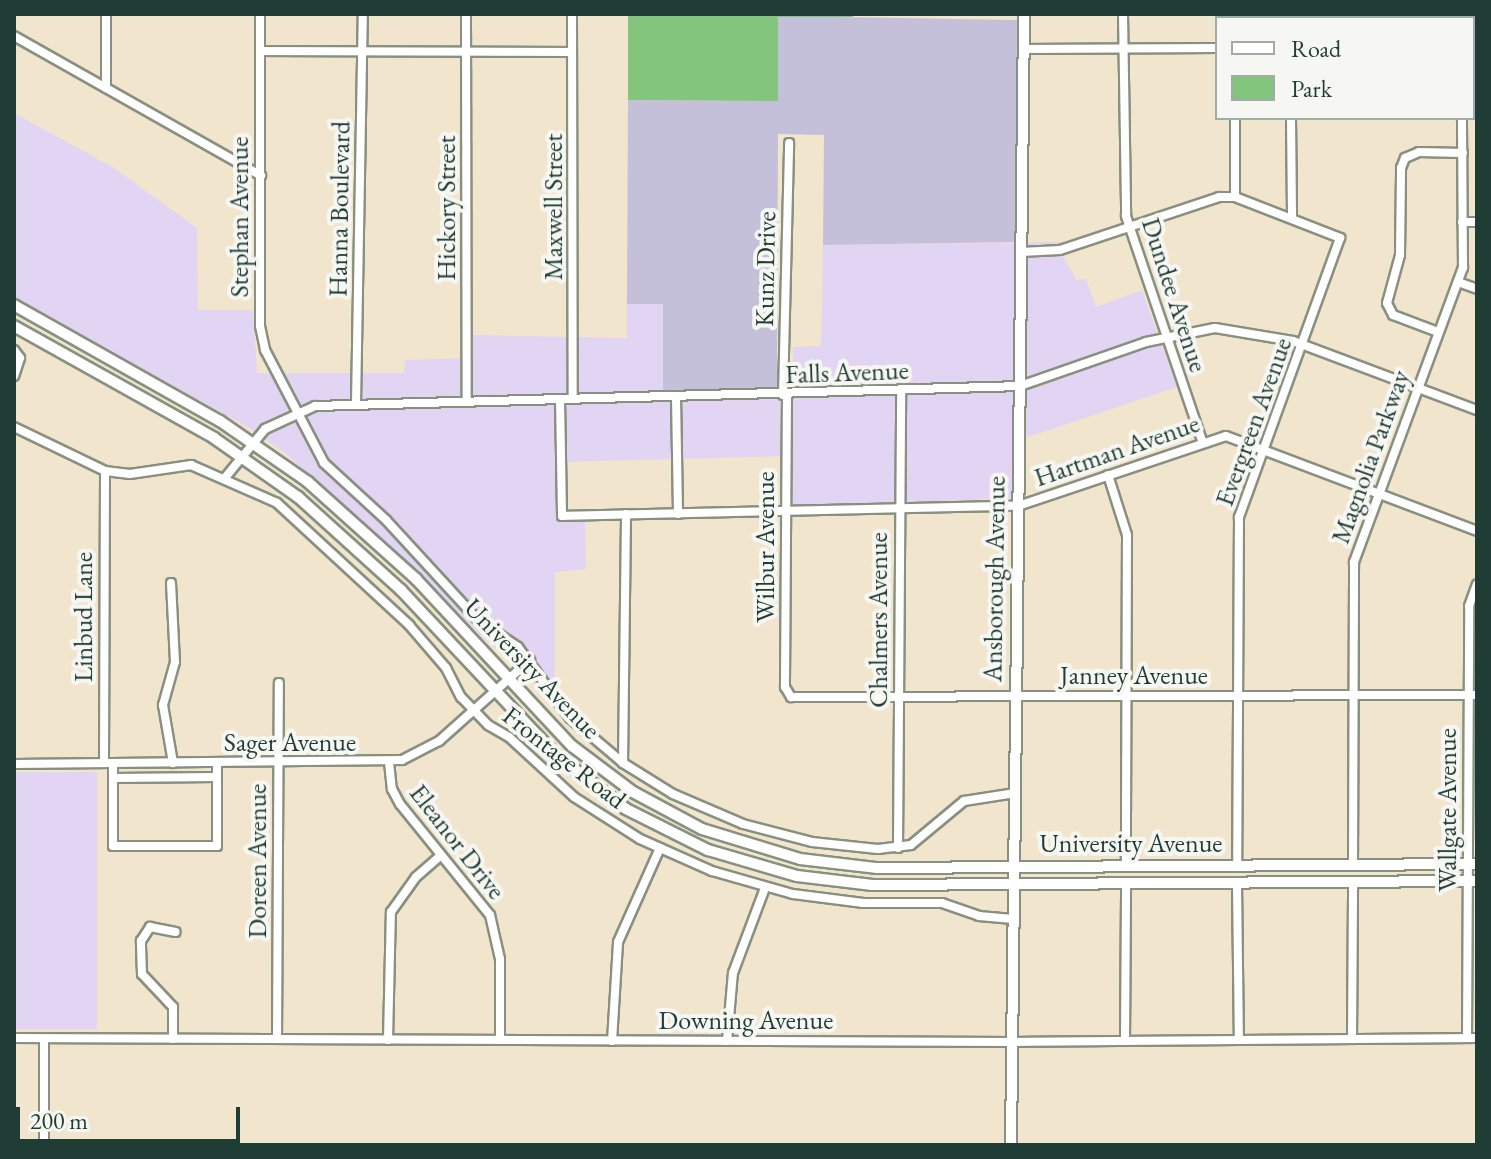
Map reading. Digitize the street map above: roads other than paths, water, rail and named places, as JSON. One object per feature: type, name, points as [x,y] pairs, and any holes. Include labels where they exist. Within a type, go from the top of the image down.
[{"type":"main road","name":"Ansborough Avenue","points":[[1011,1145],[1024,14]]},
{"type":"main road","name":"University Avenue","points":[[14,305],[252,441],[367,531],[551,728],[612,778],[702,829],[826,863],[1014,867],[1472,864]]},
{"type":"main road","name":"University Avenue","points":[[14,326],[241,454],[354,544],[582,778],[626,809],[708,850],[763,869],[832,881],[1014,884],[1472,881]]},
{"type":"street","points":[[106,14],[106,88]]},
{"type":"street","name":"Stephan Avenue","points":[[260,14],[262,338],[300,410]]},
{"type":"street","name":"Hanna Boulevard","points":[[356,404],[363,14]]},
{"type":"street","name":"Hickory Street","points":[[466,14],[467,402]]},
{"type":"street","name":"Maxwell Street","points":[[572,14],[573,399]]},
{"type":"street","name":"Dundee Avenue","points":[[1123,14],[1129,228],[1202,441]]},
{"type":"street","points":[[14,36],[261,176]]},
{"type":"street","points":[[1024,49],[1215,48]]},
{"type":"street","points":[[260,51],[572,52]]},
{"type":"street","points":[[1235,120],[1235,197]]},
{"type":"street","points":[[1021,252],[1060,250],[1205,201],[1235,197],[1292,218],[1291,120]]},
{"type":"street","name":"Magnolia Parkway","points":[[1353,865],[1354,562],[1458,282],[1462,222],[1462,120]]},
{"type":"street","name":"Kunz Drive","points":[[785,395],[789,143]]},
{"type":"street","points":[[1438,332],[1393,315],[1387,303],[1400,255],[1401,168],[1405,158],[1419,152],[1463,153]]},
{"type":"street","name":"Evergreen Avenue","points":[[1237,865],[1239,517],[1340,238],[1292,218]]},
{"type":"street","points":[[1462,222],[1477,222]]},
{"type":"street","points":[[1458,282],[1477,289]]},
{"type":"street","name":"Falls Avenue","points":[[224,479],[252,441],[275,422],[300,410],[356,404],[785,395],[1020,386],[1166,335],[1231,328],[1303,345],[1477,410]]},
{"type":"street","points":[[14,350],[20,358],[14,376]]},
{"type":"street","name":"Chalmers Avenue","points":[[898,848],[901,391]]},
{"type":"street","name":"Wilbur Avenue","points":[[785,395],[785,687],[791,697]]},
{"type":"street","points":[[676,397],[678,514]]},
{"type":"street","name":"Hartman Avenue","points":[[560,399],[562,516],[1018,506],[1202,441],[1226,436],[1477,531]]},
{"type":"street","name":"Frontage Road","points":[[300,410],[330,470],[386,520],[479,621],[530,660],[559,707],[623,763],[698,806],[763,831],[837,846],[898,848],[921,841],[973,797],[1015,793]]},
{"type":"street","points":[[14,427],[105,471]]},
{"type":"street","name":"Frontage Road","points":[[105,471],[130,474],[180,464],[202,467],[277,503],[351,566],[438,657],[473,710],[574,797],[660,848],[765,888],[863,903],[942,903],[979,916],[1013,919]]},
{"type":"street","name":"Linbud Lane","points":[[105,471],[113,846],[217,846],[217,777]]},
{"type":"street","points":[[1108,475],[1127,535],[1126,866]]},
{"type":"street","points":[[623,763],[626,514]]},
{"type":"street","points":[[171,583],[175,662],[163,705],[173,763]]},
{"type":"street","name":"Wallgate Avenue","points":[[1472,1038],[1473,695],[1469,606],[1477,584]]},
{"type":"street","name":"Sager Avenue","points":[[14,764],[389,762],[424,752],[530,660]]},
{"type":"street","name":"Doreen Avenue","points":[[277,1039],[279,683]]},
{"type":"street","name":"Janney Avenue","points":[[791,697],[1473,695]]},
{"type":"street","name":"Eleanor Drive","points":[[389,762],[395,797],[485,904],[496,930],[500,1040]]},
{"type":"street","points":[[113,778],[217,777],[217,763]]},
{"type":"street","points":[[612,1041],[618,942],[660,848]]},
{"type":"street","points":[[388,1040],[391,912],[416,877],[441,855]]},
{"type":"street","points":[[1352,1039],[1353,882]]},
{"type":"street","points":[[1125,1040],[1126,883]]},
{"type":"street","points":[[1237,884],[1239,1039]]},
{"type":"street","points":[[727,1041],[733,973],[765,888]]},
{"type":"street","points":[[173,1039],[173,1007],[142,974],[141,941],[150,927],[176,932]]},
{"type":"street","name":"Downing Avenue","points":[[14,1038],[1012,1042],[1472,1038]]},
{"type":"street","points":[[44,1039],[44,1145]]}]
